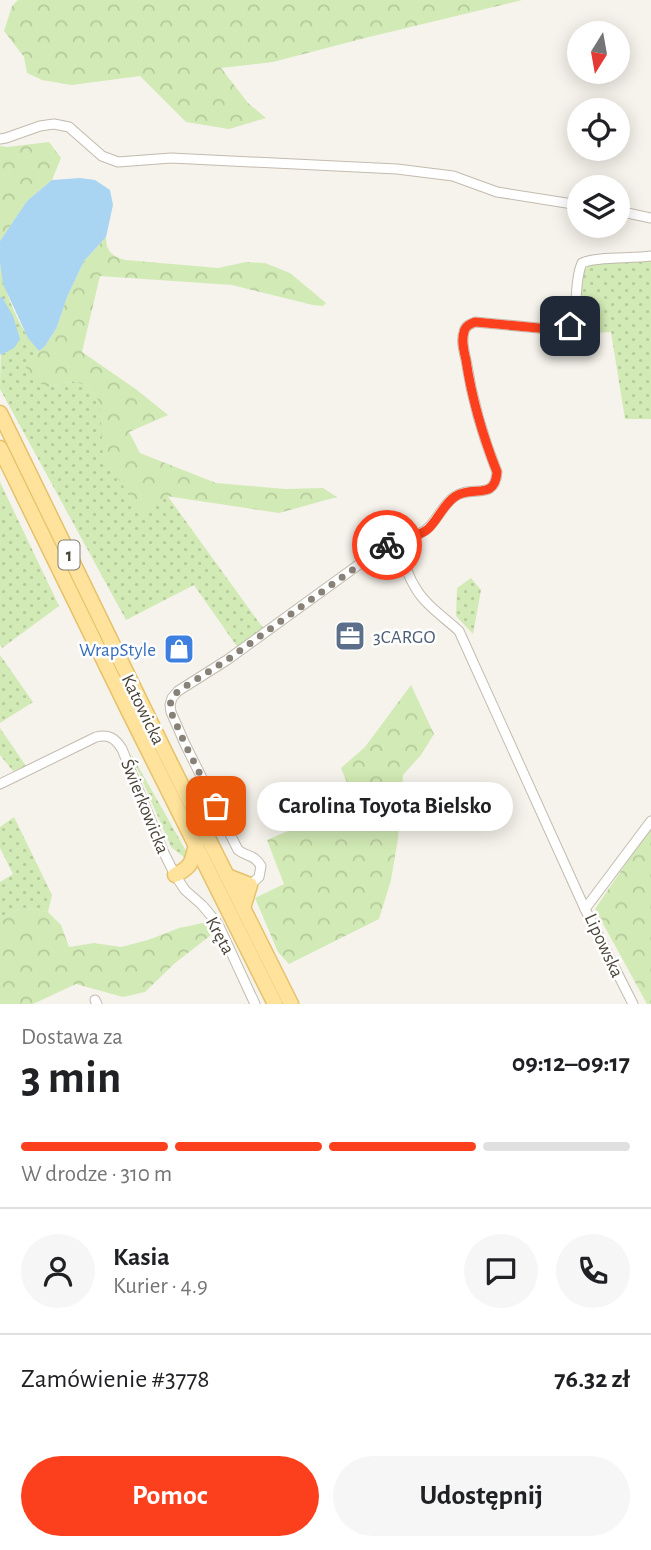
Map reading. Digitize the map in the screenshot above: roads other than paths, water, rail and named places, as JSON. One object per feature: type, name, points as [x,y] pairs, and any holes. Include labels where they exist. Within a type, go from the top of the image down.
[{"type":"main road","name":"Katowicka","points":[[0,412],[290,1004]]},
{"type":"main road","name":"Katowicka","points":[[0,448],[275,1004]]},
{"type":"main road","points":[[175,875],[191,865],[196,844]]},
{"type":"main road","points":[[227,876],[250,885],[243,908]]},
{"type":"street","points":[[0,139],[54,124],[69,127],[102,156],[118,162],[171,158],[397,169],[453,176],[497,192],[567,203]]},
{"type":"street","points":[[630,214],[651,218]]},
{"type":"street","points":[[250,885],[259,877],[261,866],[254,856],[238,850],[180,733],[171,712],[172,698],[178,691],[235,654],[383,547],[428,529],[453,497],[463,492],[492,488],[497,472],[476,414],[468,378],[463,341],[468,325],[475,322],[560,330],[570,326],[574,318],[582,263],[651,256]]},
{"type":"street","points":[[397,540],[416,589],[459,631],[585,909]]},
{"type":"street","name":"Świerkowicka","points":[[0,784],[96,737],[113,737],[122,749],[175,875]]},
{"type":"street","name":"Lipowska","points":[[633,1004],[585,909],[651,821]]},
{"type":"street","name":"Kręta","points":[[175,875],[185,890],[218,924],[255,1004]]},
{"type":"water","points":[[52,180],[95,180],[110,190],[113,205],[106,237],[84,261],[67,297],[57,327],[39,351],[28,338],[3,284],[0,241],[27,201]]},
{"type":"water","points":[[0,297],[13,316],[20,339],[14,348],[1,355],[0,353]]},
{"type":"place","name":"3CARGO","points":[[350,636]]},
{"type":"place","name":"WrapStyle","points":[[179,649]]},
{"type":"place","name":"Carolina Toyota Bielsko","points":[[216,806]]}]
